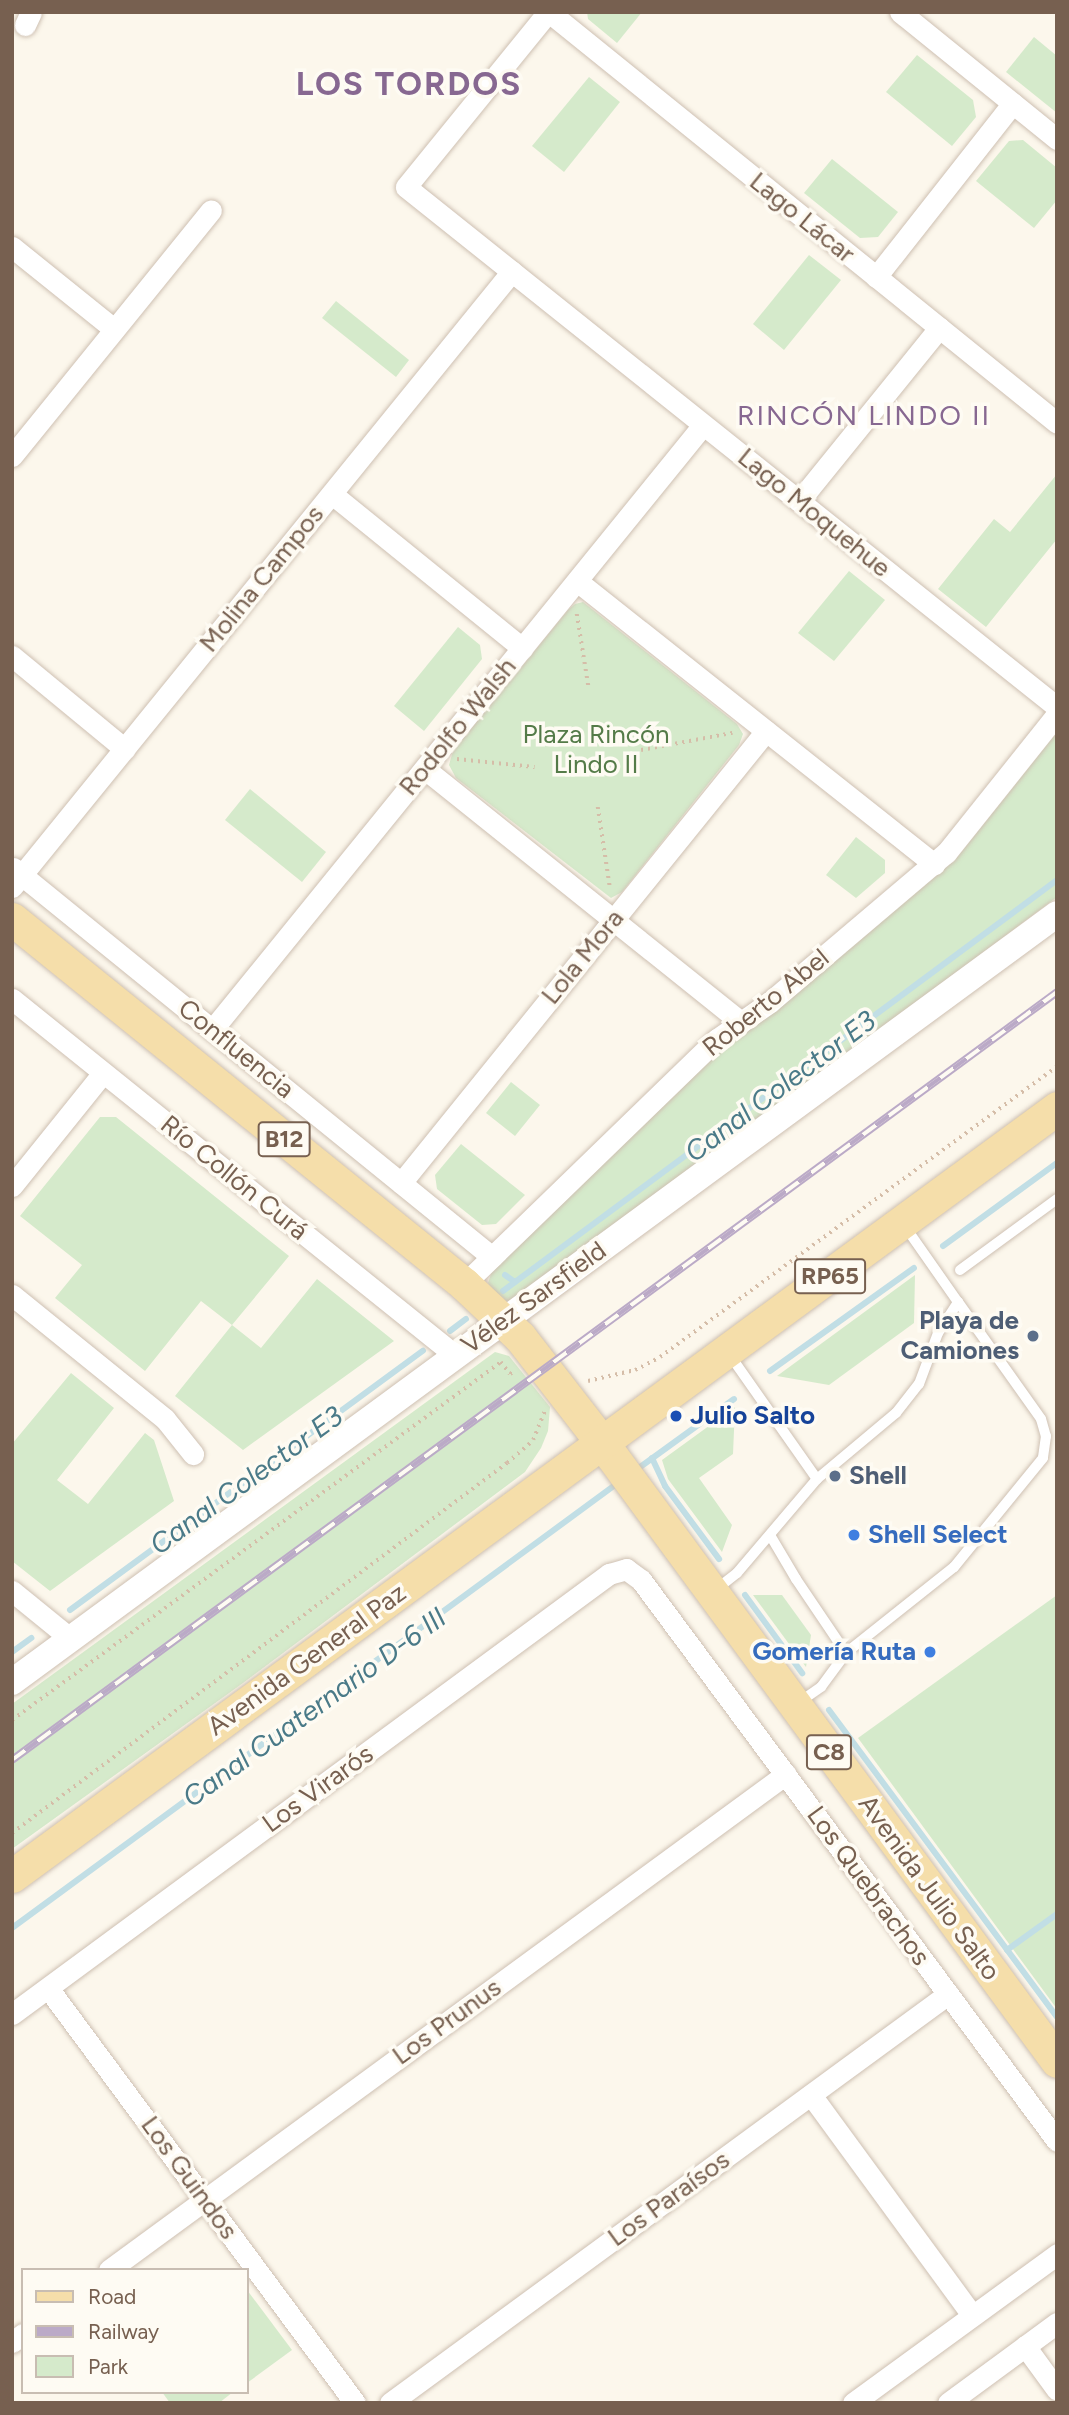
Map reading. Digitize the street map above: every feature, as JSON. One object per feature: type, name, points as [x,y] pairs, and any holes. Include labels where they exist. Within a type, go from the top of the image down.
[{"type":"main road","name":"B12","points":[[12,919],[464,1284],[504,1320],[603,1444]]},
{"type":"main road","name":"RP65","points":[[603,1444],[1057,1108]]},
{"type":"main road","name":"Avenida Julio Salto","points":[[603,1444],[1057,2061]]},
{"type":"main road","name":"Avenida General Paz","points":[[12,1876],[603,1444]]},
{"type":"street","name":"Lago Moquehue","points":[[548,12],[406,187],[1057,708]]},
{"type":"street","name":"Lago Lácar","points":[[548,12],[1057,423]]},
{"type":"street","points":[[900,12],[1057,139]]},
{"type":"street","points":[[876,277],[1013,103]]},
{"type":"street","points":[[12,456],[211,210]]},
{"type":"street","points":[[12,247],[114,330]]},
{"type":"street","name":"Molina Campos","points":[[15,877],[125,749],[512,271]]},
{"type":"street","points":[[799,501],[939,328]]},
{"type":"street","name":"Rodolfo Walsh","points":[[212,1030],[704,425]]},
{"type":"street","points":[[332,494],[522,648]]},
{"type":"street","points":[[577,581],[934,864]]},
{"type":"street","points":[[12,656],[125,749]]},
{"type":"street","name":"Roberto Abel","points":[[464,1284],[709,1046],[770,1002],[952,848],[1057,714]]},
{"type":"street","name":"Lola Mora","points":[[401,1183],[766,731]]},
{"type":"street","points":[[425,769],[741,1022]]},
{"type":"street","name":"Confluencia","points":[[15,877],[212,1030],[492,1257]]},
{"type":"street","name":"Vélez Sarsfield","points":[[12,1682],[1057,914]]},
{"type":"street","name":"Río Collón Curá","points":[[12,999],[456,1356]]},
{"type":"street","points":[[12,1186],[103,1073]]},
{"type":"street","points":[[12,1295],[164,1419],[192,1454]]},
{"type":"street","name":"Los Quebrachos","points":[[626,1569],[641,1580],[1057,2141]]},
{"type":"street","name":"Los Virarós","points":[[12,2014],[609,1574],[626,1569]]},
{"type":"street","points":[[12,1591],[71,1639]]},
{"type":"street","name":"Los Prunus","points":[[112,2268],[786,1774]]},
{"type":"street","name":"Los Guindos","points":[[48,1987],[355,2403]]},
{"type":"street","name":"Los Paraísos","points":[[390,2403],[948,1994]]},
{"type":"street","points":[[811,2095],[972,2315]]},
{"type":"street","points":[[853,2403],[1057,2254]]},
{"type":"street","points":[[948,2403],[1057,2323]]},
{"type":"street","points":[[1025,2346],[1057,2389]]},
{"type":"lane","points":[[960,1270],[1057,1199]]},
{"type":"lane","points":[[795,1706],[821,1687],[846,1653],[954,1567],[1043,1458],[1046,1436],[1041,1419],[902,1222]]},
{"type":"lane","points":[[712,1592],[737,1573],[817,1479],[896,1413],[919,1384],[938,1333],[958,1302]]},
{"type":"lane","points":[[727,1351],[817,1479]]},
{"type":"lane","points":[[770,1535],[846,1653]]},
{"type":"path","points":[[577,614],[589,689]]},
{"type":"path","points":[[571,619],[577,614],[585,614]]},
{"type":"path","points":[[728,727],[733,733],[732,740]]},
{"type":"path","points":[[641,750],[733,733]]},
{"type":"path","points":[[458,766],[458,757],[535,767]]},
{"type":"path","points":[[598,807],[610,887]]},
{"type":"path","points":[[603,884],[610,887],[618,884]]},
{"type":"path","points":[[12,1833],[507,1463],[533,1440],[545,1411],[565,1395],[581,1384],[635,1370],[660,1357],[1057,1066]]},
{"type":"path","points":[[12,1720],[501,1362],[510,1374],[535,1356]]},
{"type":"green space","points":[[587,12],[642,12],[617,43],[588,19]]},
{"type":"green space","points":[[1034,37],[1057,56],[1057,113],[1006,72]]},
{"type":"green space","points":[[917,55],[973,100],[976,117],[952,146],[886,92]]},
{"type":"green space","points":[[589,77],[620,102],[564,172],[532,146]]},
{"type":"green space","points":[[1023,140],[1057,168],[1057,200],[1034,228],[976,181],[1009,141]]},
{"type":"green space","points":[[832,159],[898,212],[878,237],[860,238],[804,193]]},
{"type":"green space","points":[[809,255],[841,280],[784,350],[753,324]]},
{"type":"green space","points":[[336,301],[409,360],[396,377],[322,318]]},
{"type":"green space","points":[[1057,474],[1057,539],[986,627],[938,589],[994,519],[1010,532]]},
{"type":"green space","points":[[849,571],[885,600],[834,661],[798,633]]},
{"type":"green space","name":"Plaza Rincón Lindo II","points":[[583,602],[737,724],[743,734],[739,745],[622,892],[611,898],[456,778],[449,765],[453,751],[568,610]]},
{"type":"green space","points":[[458,627],[480,645],[482,659],[424,731],[394,706]]},
{"type":"green space","points":[[1057,732],[1057,897],[518,1300],[506,1301],[492,1290],[488,1283],[492,1271],[726,1045],[754,1026],[955,860]]},
{"type":"green space","points":[[250,789],[326,852],[302,882],[225,820]]},
{"type":"green space","points":[[856,837],[885,860],[885,873],[856,898],[826,875]]},
{"type":"green space","points":[[511,1082],[540,1105],[515,1136],[486,1113]]},
{"type":"green space","points":[[100,1117],[116,1117],[289,1256],[232,1325],[201,1301],[145,1371],[55,1298],[82,1265],[20,1216]]},
{"type":"green space","points":[[461,1144],[525,1195],[496,1224],[482,1225],[437,1189],[435,1175]]},
{"type":"green space","points":[[915,1275],[914,1323],[829,1385],[777,1376]]},
{"type":"green space","points":[[317,1279],[394,1341],[243,1450],[175,1396],[232,1325],[261,1348]]},
{"type":"green space","points":[[495,1352],[509,1356],[550,1407],[548,1431],[541,1448],[525,1472],[243,1683],[12,1849],[12,1704]]},
{"type":"green space","points":[[71,1373],[114,1408],[57,1480],[88,1504],[145,1433],[154,1440],[174,1501],[50,1591],[12,1561],[12,1444]]},
{"type":"green space","points":[[735,1407],[733,1454],[699,1478],[732,1525],[722,1552],[668,1479],[662,1460]]},
{"type":"green space","points":[[753,1595],[782,1595],[811,1635],[806,1667]]},
{"type":"green space","points":[[1057,1595],[1057,2009],[858,1738]]},
{"type":"green space","points":[[248,2291],[292,2350],[248,2382]]},
{"type":"green space","points":[[163,2394],[230,2394],[219,2403],[170,2403]]},
{"type":"waterway","name":"Canal Colector E3","points":[[503,1291],[1057,880]]},
{"type":"waterway","name":"Canal Cuaternario D-6 III","points":[[943,1246],[1057,1163]]},
{"type":"waterway","name":"Canal Cuaternario D-6 III","points":[[770,1371],[914,1268]]},
{"type":"waterway","points":[[505,1275],[515,1282]]},
{"type":"waterway","name":"Canal Colector E3","points":[[450,1331],[466,1319]]},
{"type":"waterway","name":"Canal Colector E3","points":[[70,1610],[423,1351]]},
{"type":"waterway","name":"Canal Cuaternario D-6 III","points":[[636,1470],[734,1399]]},
{"type":"waterway","points":[[652,1458],[665,1486],[719,1559]]},
{"type":"waterway","name":"Canal Cuaternario D-6 III","points":[[12,1928],[615,1485]]},
{"type":"waterway","points":[[745,1595],[802,1673]]},
{"type":"waterway","name":"Canal Colector E3","points":[[12,1652],[31,1638]]},
{"type":"waterway","points":[[829,1710],[1057,2017]]},
{"type":"waterway","points":[[1007,1950],[1057,1914]]},
{"type":"railway","points":[[12,1760],[1057,992]]},
{"type":"place","name":"Playa de Camiones","points":[[1033,1336]]},
{"type":"place","name":"Julio Salto","points":[[676,1416]]},
{"type":"place","name":"Shell","points":[[835,1476]]},
{"type":"place","name":"Shell Select","points":[[854,1535]]},
{"type":"place","name":"Gomería Ruta","points":[[930,1652]]},
{"type":"district","name":"LOS TORDOS","points":[[409,84]]},
{"type":"district","name":"RINCÓN LINDO II","points":[[864,415]]}]
